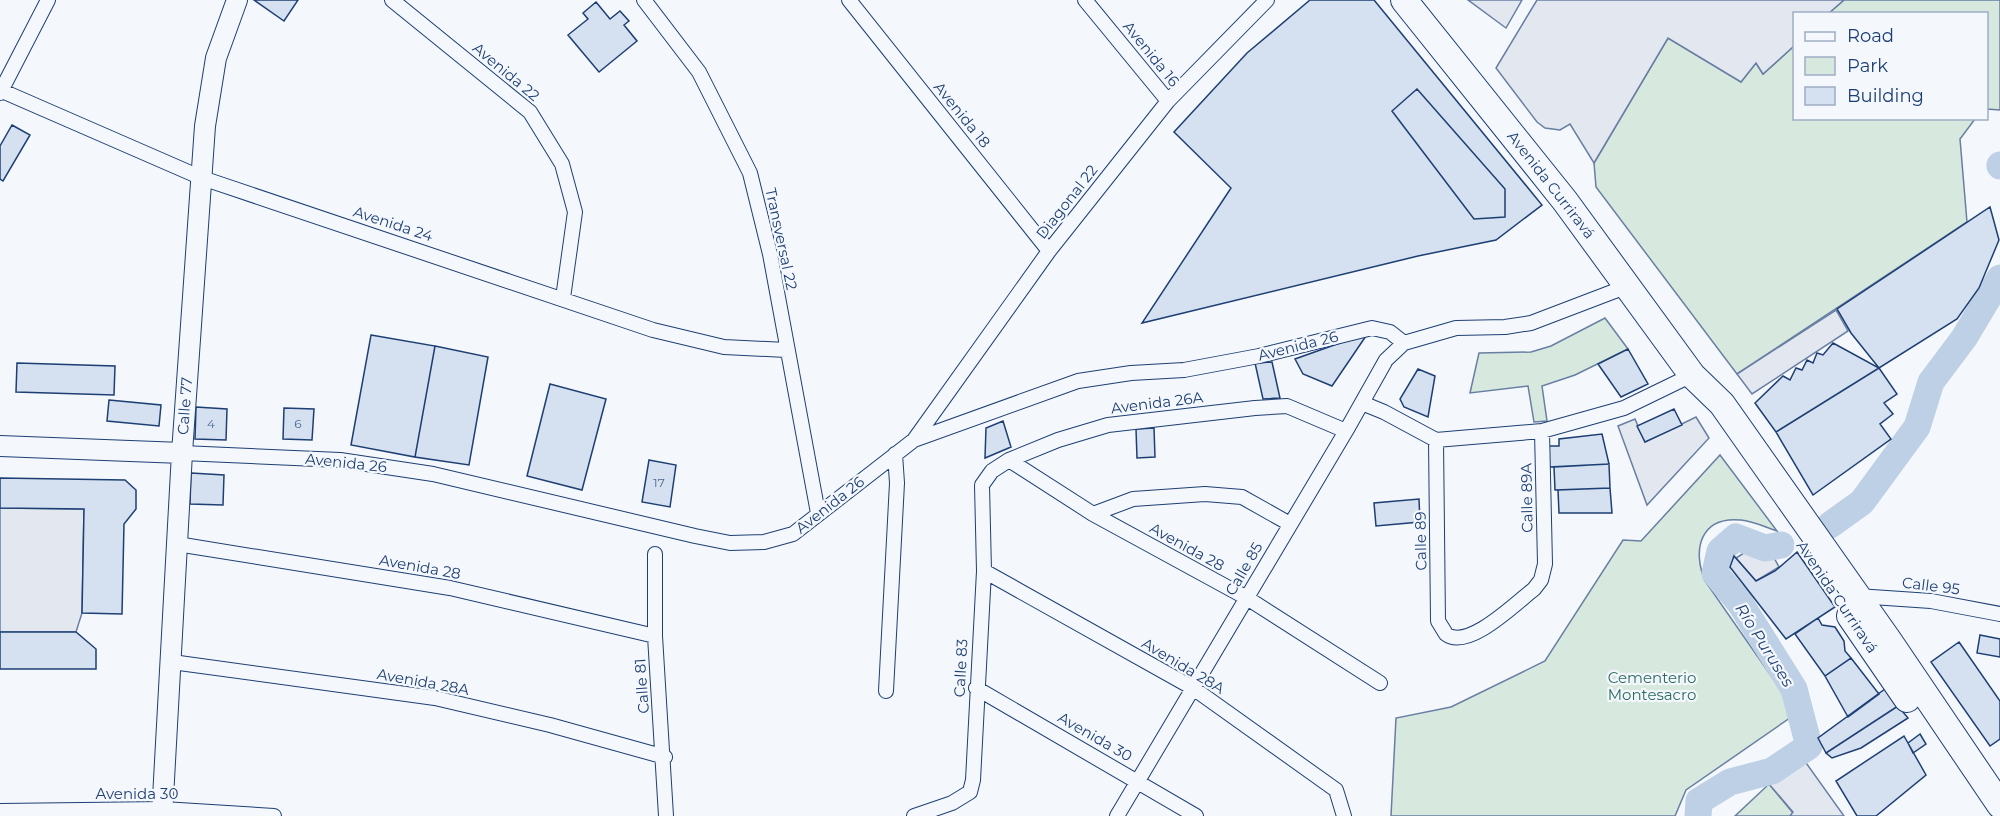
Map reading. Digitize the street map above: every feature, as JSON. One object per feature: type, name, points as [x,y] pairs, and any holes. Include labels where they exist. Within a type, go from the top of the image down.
[{"type":"highway","name":"Avenida Curriravá","points":[[1404,0],[1523,148],[1628,286],[1692,375],[1722,404],[2000,805]]},
{"type":"highway","name":"Avenida Curriravá","points":[[1692,375],[1704,408],[1987,816]]},
{"type":"street","points":[[0,92],[48,0]]},
{"type":"street","name":"Calle 77","points":[[162,813],[182,453],[206,126],[216,58],[237,0]]},
{"type":"street","name":"Avenida 22","points":[[392,0],[530,112],[562,164],[575,212],[562,298]]},
{"type":"street","name":"Transversal 22","points":[[644,0],[699,72],[750,173],[770,254],[818,513]]},
{"type":"street","name":"Avenida 18","points":[[849,0],[1049,250]]},
{"type":"street","name":"Avenida 16","points":[[1085,0],[1168,101]]},
{"type":"street","name":"Diagonal 22","points":[[914,440],[1049,250],[1168,101],[1267,0]]},
{"type":"street","name":"Avenida 24","points":[[0,92],[202,178],[652,330],[724,347],[786,350]]},
{"type":"street","points":[[1404,343],[1456,328],[1505,327],[1531,323],[1628,286]]},
{"type":"street","name":"Avenida 26","points":[[0,446],[339,460],[432,474],[730,543],[764,542],[793,534],[914,440],[1078,381],[1131,373],[1184,370],[1259,356],[1372,328],[1390,332],[1404,343]]},
{"type":"street","name":"Calle 85","points":[[1117,816],[1386,360],[1404,343]]},
{"type":"street","points":[[1362,403],[1436,440],[1542,431],[1624,408],[1692,375]]},
{"type":"street","name":"Avenida 26A","points":[[982,485],[992,471],[1009,460],[1058,440],[1108,425],[1287,406],[1346,431]]},
{"type":"street","name":"Calle 89A","points":[[1450,637],[1473,636],[1534,589],[1541,580],[1545,564],[1542,431]]},
{"type":"street","name":"Calle 89","points":[[1436,440],[1438,621],[1450,637]]},
{"type":"street","points":[[886,691],[897,483],[895,454]]},
{"type":"street","name":"Avenida 28","points":[[1009,460],[1093,514],[1246,598],[1380,683]]},
{"type":"street","name":"Calle 83","points":[[914,816],[952,803],[970,792],[973,780],[976,688],[984,571],[982,485]]},
{"type":"street","points":[[1093,514],[1133,499],[1205,494],[1242,496],[1290,524]]},
{"type":"street","name":"Avenida 28","points":[[177,544],[450,588],[655,636]]},
{"type":"street","name":"Calle 81","points":[[655,554],[655,636],[665,757],[666,816]]},
{"type":"street","name":"Avenida 28A","points":[[984,571],[1193,688],[1335,790],[1345,815]]},
{"type":"street","name":"Calle 95","points":[[1857,596],[1930,601],[2000,614]]},
{"type":"street","name":"Avenida 28A","points":[[172,662],[435,698],[550,725],[665,757]]},
{"type":"street","name":"Avenida 30","points":[[976,688],[1196,816]]},
{"type":"street","name":"Avenida 30","points":[[0,811],[274,816]]},
{"type":"green space","points":[[1844,0],[2000,0],[2000,110],[1988,109],[1988,12],[1830,12]]},
{"type":"green space","points":[[1668,38],[1741,82],[1756,63],[1763,74],[1793,47],[1793,120],[1974,120],[1960,139],[1967,222],[1737,374],[1596,187],[1594,163]]},
{"type":"green space","points":[[1605,318],[1628,349],[1575,375],[1542,386],[1547,421],[1534,422],[1528,386],[1470,393],[1479,353],[1531,352],[1551,346]]},
{"type":"green space","name":"Cementerio Montesacro","points":[[1720,455],[1777,531],[1741,520],[1716,523],[1703,537],[1699,558],[1701,569],[1705,581],[1797,713],[1686,790],[1675,816],[1391,816],[1396,718],[1451,707],[1545,661],[1623,540],[1641,541]]},
{"type":"green space","points":[[1769,784],[1793,813],[1790,816],[1735,816]]},
{"type":"shaded area","points":[[1468,0],[1522,0],[1506,28]]},
{"type":"shaded area","points":[[1537,0],[1844,0],[1830,12],[1793,12],[1793,47],[1763,74],[1756,63],[1741,82],[1668,38],[1594,163],[1570,124],[1560,130],[1545,128],[1537,122],[1496,68]]},
{"type":"shaded area","points":[[1836,310],[1848,331],[1752,394],[1737,374]]},
{"type":"shaded area","points":[[1696,417],[1709,438],[1647,505],[1618,426],[1635,419],[1645,442]]},
{"type":"shaded area","points":[[0,508],[84,509],[82,613],[76,632],[0,632]]},
{"type":"shaded area","points":[[1747,551],[1773,556],[1779,567],[1756,581],[1736,558]]},
{"type":"shaded area","points":[[1804,760],[1844,816],[1790,816],[1793,812],[1769,784]]},
{"type":"building","points":[[254,0],[298,0],[284,21]]},
{"type":"building","points":[[1310,0],[1374,0],[1542,205],[1496,240],[1418,256],[1142,323],[1231,188],[1174,132],[1247,53]]},
{"type":"building","points":[[596,2],[610,19],[620,11],[629,21],[624,25],[637,41],[599,72],[568,35],[588,19],[583,13]]},
{"type":"building","points":[[1417,89],[1505,189],[1505,217],[1474,219],[1392,111]]},
{"type":"building","points":[[12,125],[30,135],[3,181],[0,179],[0,146]]},
{"type":"building","points":[[1990,207],[1999,240],[1979,288],[1957,319],[1879,368],[1851,333],[1837,309]]},
{"type":"building","points":[[1368,333],[1332,386],[1303,374],[1295,359]]},
{"type":"building","points":[[371,335],[435,346],[415,457],[351,445]]},
{"type":"building","points":[[1833,343],[1879,368],[1776,432],[1755,403],[1783,376],[1790,380],[1796,368],[1802,370],[1807,360],[1813,363],[1817,353],[1823,355]]},
{"type":"building","points":[[435,346],[488,357],[469,465],[415,457]]},
{"type":"building","points":[[1628,349],[1648,384],[1621,397],[1598,364]]},
{"type":"building","points":[[1272,362],[1280,398],[1263,399],[1255,363]]},
{"type":"building","points":[[17,363],[115,366],[114,395],[16,392]]},
{"type":"building","points":[[1879,368],[1897,394],[1884,403],[1893,414],[1880,424],[1891,439],[1813,495],[1776,432]]},
{"type":"building","points":[[1418,369],[1435,376],[1428,417],[1404,407],[1400,399]]},
{"type":"building","points":[[550,384],[606,399],[582,490],[527,476]]},
{"type":"building","points":[[109,400],[161,405],[159,426],[107,421]]},
{"type":"building","points":[[196,407],[227,409],[226,440],[195,439]]},
{"type":"building","points":[[284,408],[314,409],[312,440],[283,439]]},
{"type":"building","points":[[1674,409],[1682,425],[1645,442],[1637,426]]},
{"type":"building","points":[[1003,421],[1011,447],[985,458],[986,428]]},
{"type":"building","points":[[1154,428],[1155,457],[1137,458],[1136,429]]},
{"type":"building","points":[[1602,434],[1609,464],[1549,467],[1549,446],[1559,446],[1559,439]]},
{"type":"building","points":[[649,460],[676,465],[670,507],[642,502]]},
{"type":"building","points":[[1609,464],[1610,488],[1555,490],[1554,467]]},
{"type":"building","points":[[191,473],[224,475],[223,505],[190,504]]},
{"type":"building","points":[[0,478],[125,480],[136,490],[136,509],[124,524],[122,614],[82,613],[84,509],[0,508]]},
{"type":"building","points":[[1610,488],[1612,513],[1559,513],[1558,490]]},
{"type":"building","points":[[1419,499],[1420,522],[1376,526],[1374,503]]},
{"type":"building","points":[[1797,552],[1835,607],[1786,639],[1730,567],[1734,556],[1756,581],[1775,571]]},
{"type":"building","points":[[1818,618],[1822,625],[1835,627],[1844,641],[1845,651],[1851,658],[1825,676],[1795,634]]},
{"type":"building","points":[[0,632],[76,632],[96,649],[96,669],[0,669]]},
{"type":"building","points":[[1980,635],[2000,639],[2000,657],[1977,653]]},
{"type":"building","points":[[1959,642],[2000,701],[2000,739],[1990,746],[1931,662]]},
{"type":"building","points":[[1851,658],[1879,694],[1848,717],[1825,676]]},
{"type":"building","points":[[1885,689],[1898,706],[1826,753],[1818,738]]},
{"type":"building","points":[[1898,706],[1908,718],[1861,748],[1832,758],[1826,753]]},
{"type":"building","points":[[1920,734],[1926,744],[1913,753],[1908,743]]},
{"type":"building","points":[[1904,736],[1926,775],[1876,816],[1857,816],[1836,781]]},
{"type":"waterway","name":"Río Puruses","points":[[1830,525],[1862,502],[1917,427],[1931,382],[1964,338],[2000,278]]},
{"type":"waterway","name":"Río Puruses","points":[[1698,816],[1699,801],[1730,782],[1772,771],[1809,746],[1794,689],[1740,603],[1715,573],[1720,551],[1736,537],[1765,548],[1781,545]]}]
